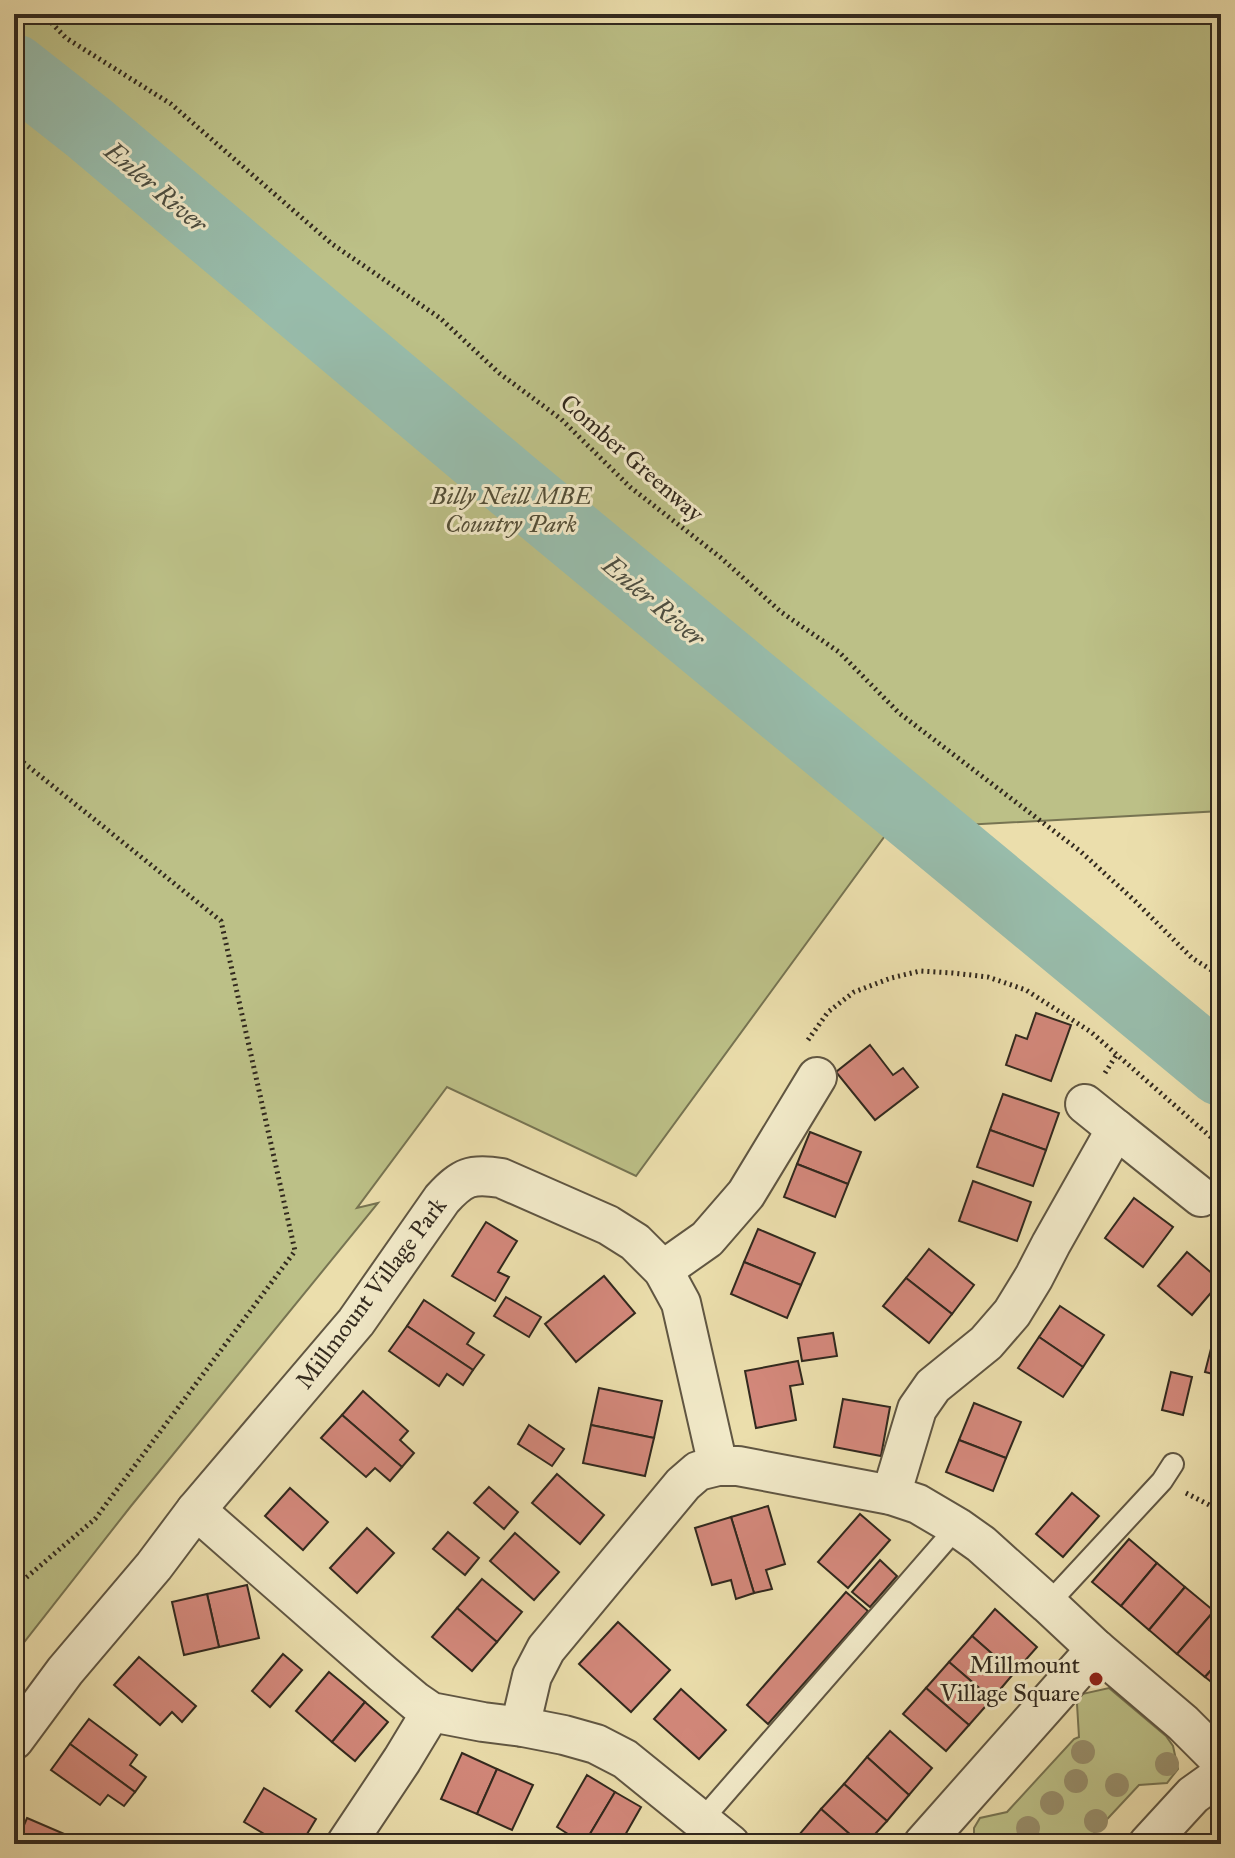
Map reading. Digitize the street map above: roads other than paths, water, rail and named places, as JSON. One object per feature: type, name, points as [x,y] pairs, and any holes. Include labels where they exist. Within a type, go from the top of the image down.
[{"type":"street","points":[[663,1270],[707,1239],[746,1194],[817,1077]]},
{"type":"street","points":[[1085,1104],[1201,1197]]},
{"type":"street","points":[[891,1495],[917,1409],[933,1386],[986,1343],[1012,1313],[1116,1129]]},
{"type":"street","name":"Millmount Village Park","points":[[14,1740],[65,1671],[154,1566],[196,1510],[356,1322],[442,1199],[458,1181],[482,1175],[501,1178],[608,1225],[635,1242],[663,1270],[681,1303],[718,1466]]},
{"type":"street","points":[[523,1727],[532,1676],[546,1649],[683,1484],[698,1471],[718,1466],[738,1466],[891,1495],[918,1504],[957,1527],[981,1544],[1183,1723],[1221,1761]]},
{"type":"street","points":[[196,1510],[383,1674],[431,1712],[523,1727],[596,1744],[625,1759],[716,1832]]},
{"type":"street","points":[[925,1843],[1096,1649]]},
{"type":"street","points":[[346,1844],[431,1712]]},
{"type":"street","points":[[1148,1844],[1193,1795],[1221,1775]]},
{"type":"lane","points":[[1048,1604],[1162,1481],[1173,1464]]},
{"type":"lane","points":[[716,1832],[957,1527]]},
{"type":"waterway","name":"Enler River","points":[[14,69],[89,128],[513,485],[1221,1071]]},
{"type":"place","name":"Millmount Village Square","points":[[1096,1679]]},
{"type":"park label","name":"Billy Neill MBE Country Park","points":[[511,510]]}]
